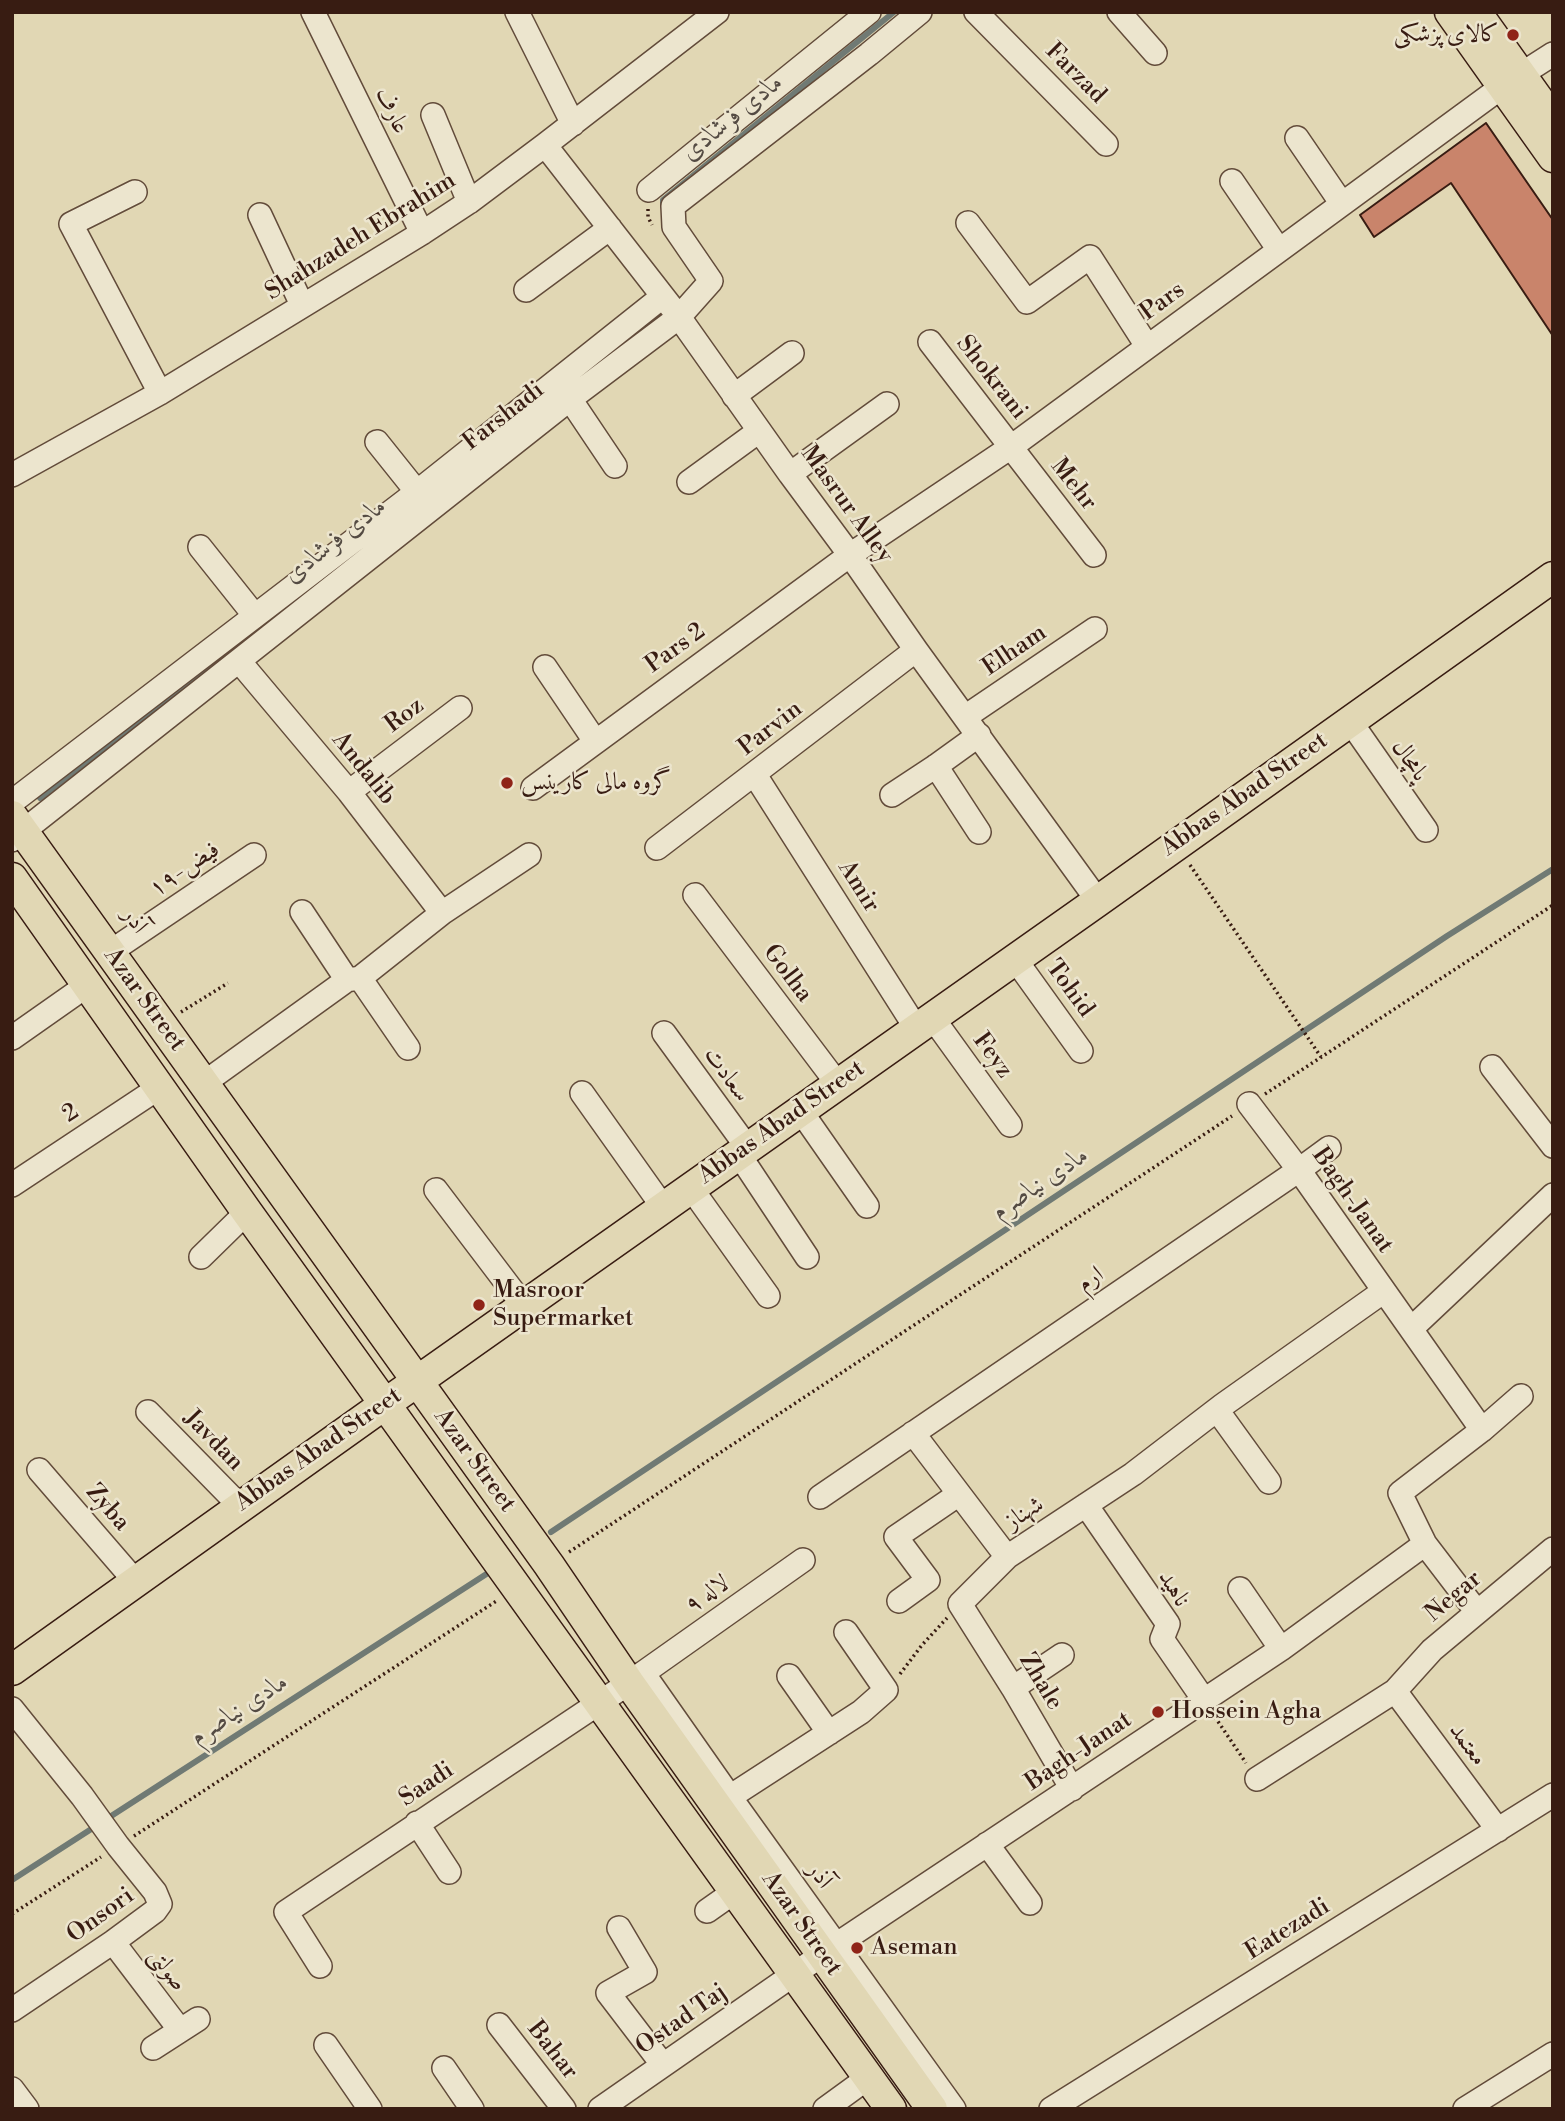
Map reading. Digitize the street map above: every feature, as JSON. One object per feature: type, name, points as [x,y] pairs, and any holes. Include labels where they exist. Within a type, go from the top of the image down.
[{"type":"main road","points":[[1450,12],[1553,120]]},
{"type":"main road","points":[[1476,12],[1553,157]]},
{"type":"main road","name":"Abbas Abad Street","points":[[12,1670],[1553,577]]},
{"type":"main road","name":"Azar Street","points":[[17,815],[208,1080],[416,1382],[549,1565],[636,1678],[830,1950],[932,2109]]},
{"type":"main road","name":"Azar Street","points":[[12,878],[247,1212],[891,2109]]},
{"type":"main road","points":[[517,1587],[549,1565]]},
{"type":"street","name":"عارف","points":[[313,12],[422,233]]},
{"type":"street","points":[[517,12],[573,124]]},
{"type":"street","name":"Shahzadeh Ebrahim","points":[[12,475],[160,393],[422,233],[469,202],[573,124],[691,21],[717,12]]},
{"type":"street","points":[[649,190],[869,12]]},
{"type":"street","name":"Farshadi","points":[[17,815],[239,662],[570,399],[679,317],[711,281],[674,227],[673,206],[920,12]]},
{"type":"street","name":"Farzad","points":[[976,12],[1106,144]]},
{"type":"street","points":[[1119,12],[1155,53]]},
{"type":"street","points":[[848,29],[869,54]]},
{"type":"street","name":"Pars","points":[[850,555],[1011,447],[1512,80],[1553,54]]},
{"type":"street","points":[[433,115],[469,202]]},
{"type":"street","points":[[1297,138],[1342,204]]},
{"type":"street","name":"Masrur Alley","points":[[545,145],[679,317],[1098,901]]},
{"type":"street","points":[[1232,181],[1279,250]]},
{"type":"street","points":[[135,192],[71,224],[160,393]]},
{"type":"street","points":[[260,215],[302,305]]},
{"type":"street","points":[[968,223],[1027,302],[1090,257],[1147,346]]},
{"type":"street","points":[[527,290],[610,228]]},
{"type":"street","name":"Farshadi","points":[[17,815],[255,616],[662,298]]},
{"type":"street","name":"Shokrani","points":[[930,342],[1011,447]]},
{"type":"street","points":[[734,396],[792,353]]},
{"type":"street","points":[[570,399],[615,466]]},
{"type":"street","points":[[790,474],[887,404]]},
{"type":"street","points":[[690,482],[759,431]]},
{"type":"street","points":[[377,442],[417,492]]},
{"type":"street","name":"Mehr","points":[[1011,447],[1094,555]]},
{"type":"street","points":[[200,547],[255,616]]},
{"type":"street","name":"Pars 2","points":[[533,788],[850,555]]},
{"type":"street","name":"Elham","points":[[892,795],[936,766],[972,726],[1095,629]]},
{"type":"street","name":"Parvin","points":[[657,849],[916,650]]},
{"type":"street","name":"Andalib","points":[[239,662],[349,792],[442,913]]},
{"type":"street","points":[[545,667],[595,741]]},
{"type":"street","name":"Roz","points":[[349,792],[460,708]]},
{"type":"street","name":"پامچال","points":[[1350,721],[1426,831]]},
{"type":"street","points":[[936,766],[979,832]]},
{"type":"street","name":"Amir","points":[[755,775],[924,1022]]},
{"type":"street","name":"۱۹-فیض","points":[[114,949],[254,855]]},
{"type":"street","points":[[208,1080],[528,855]]},
{"type":"street","name":"Golha","points":[[695,895],[837,1083]]},
{"type":"street","points":[[302,912],[408,1048]]},
{"type":"street","name":"آذر","points":[[114,949],[171,1019],[208,1080]]},
{"type":"street","name":"Tohid","points":[[1015,959],[1081,1051]]},
{"type":"street","points":[[12,1038],[86,986]]},
{"type":"street","name":"Feyz","points":[[924,1022],[1010,1125]]},
{"type":"street","name":"سعادت","points":[[664,1034],[742,1150],[807,1257]]},
{"type":"street","points":[[1492,1067],[1553,1146]]},
{"type":"street","name":"2","points":[[12,1185],[160,1087]]},
{"type":"street","points":[[582,1093],[663,1207]]},
{"type":"street","name":"Bagh-Janat","points":[[1249,1104],[1482,1430]]},
{"type":"street","points":[[800,1110],[867,1206]]},
{"type":"street","name":"ارم","points":[[820,1497],[1329,1147]]},
{"type":"street","points":[[691,1188],[768,1296]]},
{"type":"street","points":[[436,1190],[524,1306]]},
{"type":"street","points":[[1411,1329],[1553,1195]]},
{"type":"street","points":[[201,1256],[247,1212]]},
{"type":"street","name":"شهناز","points":[[960,1604],[1007,1557],[1133,1475],[1217,1410],[1384,1291]]},
{"type":"street","points":[[1477,1612],[1425,1544],[1400,1493],[1482,1430],[1521,1396]]},
{"type":"street","points":[[1217,1410],[1269,1482]]},
{"type":"street","name":"Javdan","points":[[148,1412],[240,1506]]},
{"type":"street","points":[[913,1433],[1007,1557]]},
{"type":"street","name":"Zyba","points":[[39,1470],[135,1581]]},
{"type":"street","points":[[899,1601],[928,1580],[896,1537],[959,1494]]},
{"type":"street","name":"ناهید","points":[[1086,1505],[1168,1624],[1162,1639],[1204,1700]]},
{"type":"street","name":"Bagh-Janat","points":[[794,1975],[1281,1649],[1425,1544]]},
{"type":"street","name":"Negar","points":[[1257,1779],[1395,1690],[1432,1650],[1553,1549]]},
{"type":"street","name":"۹ لاله","points":[[599,1703],[803,1560]]},
{"type":"street","points":[[1240,1589],[1281,1649]]},
{"type":"street","name":"Zhale","points":[[960,1604],[1072,1789]]},
{"type":"street","points":[[724,1801],[861,1713],[886,1690],[846,1632]]},
{"type":"street","points":[[1013,1688],[1062,1655]]},
{"type":"street","points":[[789,1676],[829,1733]]},
{"type":"street","name":"معتمد","points":[[1395,1690],[1498,1830]]},
{"type":"street","name":"Saadi","points":[[320,1966],[286,1912],[599,1703]]},
{"type":"street","points":[[12,1709],[82,1796],[118,1846]]},
{"type":"street","name":"Eatezadi","points":[[1051,2109],[1553,1795]]},
{"type":"street","points":[[417,1823],[449,1872]]},
{"type":"street","points":[[988,1844],[1030,1903]]},
{"type":"street","name":"Onsori","points":[[12,2010],[113,1942],[155,1911],[160,1904],[155,1892],[118,1846]]},
{"type":"street","points":[[707,1911],[734,1892]]},
{"type":"street","points":[[618,1928],[645,1972],[608,1993],[663,2065]]},
{"type":"street","name":"صولتی","points":[[113,1942],[189,2025],[153,2048]]},
{"type":"street","points":[[830,1950],[954,2109]]},
{"type":"street","name":"Ostad Taj","points":[[600,2109],[794,1975]]},
{"type":"street","name":"Bahar","points":[[499,2025],[564,2109]]},
{"type":"street","points":[[326,2046],[370,2109]]},
{"type":"street","points":[[1465,2109],[1553,2054]]},
{"type":"street","points":[[444,2068],[472,2109]]},
{"type":"street","points":[[825,2109],[869,2077]]},
{"type":"street","points":[[12,2088],[27,2109]]},
{"type":"path","points":[[1175,844],[1321,1058]]},
{"type":"path","points":[[549,1565],[1553,905]]},
{"type":"path","points":[[171,1019],[228,983]]},
{"type":"path","points":[[12,1913],[517,1587]]},
{"type":"path","points":[[886,1690],[960,1604]]},
{"type":"path","points":[[1204,1700],[1257,1779]]},
{"type":"building","points":[[1486,123],[1553,220],[1553,336],[1451,183],[1374,237],[1360,215]]},
{"type":"waterway","name":"مادی فرشادی","points":[[663,206],[663,200],[894,12]]},
{"type":"waterway","name":"مادی فرشادی","points":[[40,798],[212,663]]},
{"type":"waterway","name":"مادی نیاصرم","points":[[551,1532],[1447,936],[1553,869]]},
{"type":"waterway","name":"مادی نیاصرم","points":[[105,1820],[488,1573]]},
{"type":"waterway","name":"مادی نیاصرم","points":[[12,1880],[96,1826]]},
{"type":"place","name":"کالای پزشکی","points":[[1513,35]]},
{"type":"place","name":"گروه مالی کارینس","points":[[507,783]]},
{"type":"place","name":"Masroor Supermarket","points":[[479,1305]]},
{"type":"place","name":"Hossein Agha","points":[[1158,1712]]},
{"type":"place","name":"Aseman","points":[[857,1948]]}]
